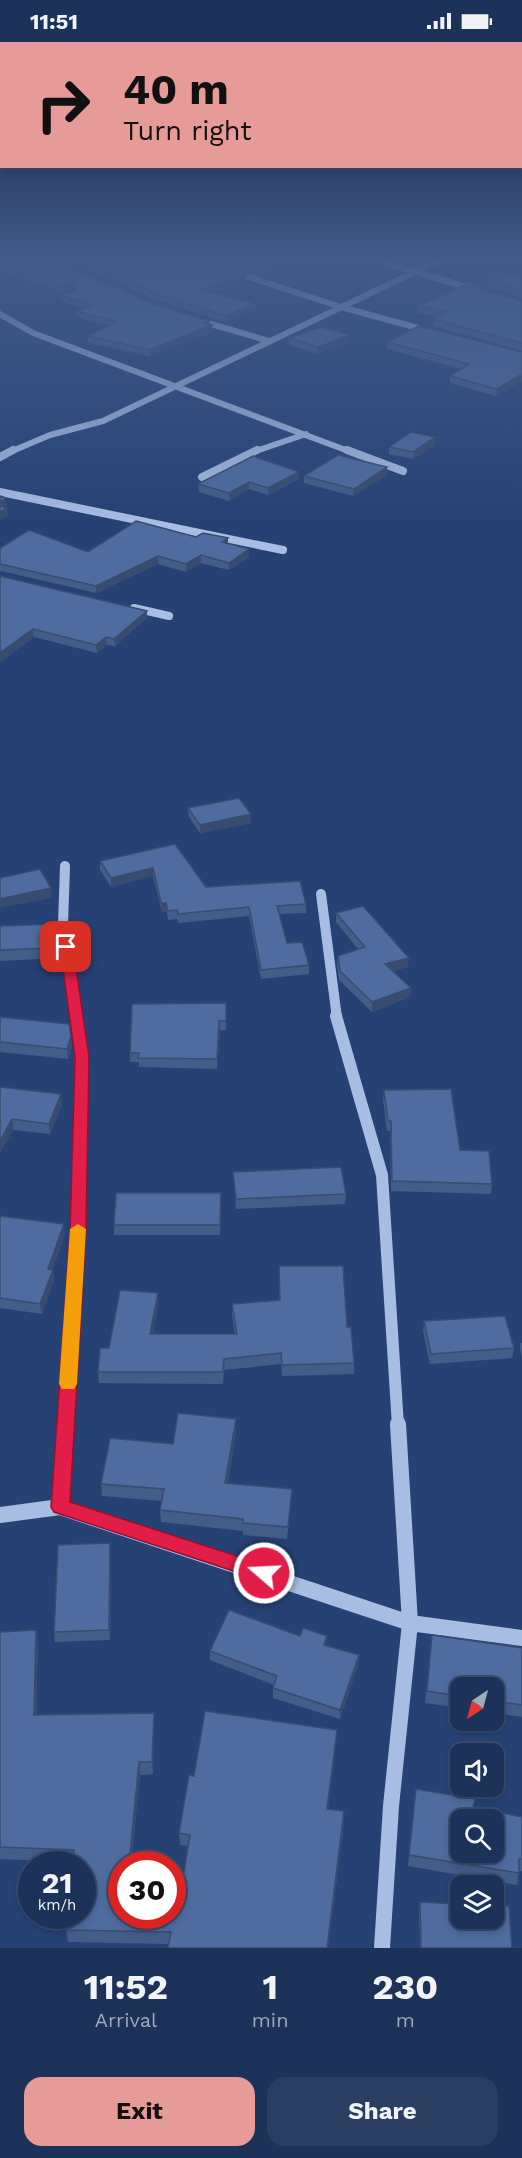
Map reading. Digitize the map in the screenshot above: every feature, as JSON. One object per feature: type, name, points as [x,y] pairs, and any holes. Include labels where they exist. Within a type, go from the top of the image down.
[{"type":"street","points":[[67,346],[172,386],[192,390],[403,471]]},
{"type":"street","points":[[0,457],[22,444],[69,428],[103,421],[258,346]]},
{"type":"street","points":[[202,477],[258,449],[307,434]]},
{"type":"street","points":[[0,492],[283,550]]},
{"type":"street","points":[[124,606],[169,616]]},
{"type":"street","points":[[60,1507],[78,1231],[82,1057],[63,925],[65,866]]},
{"type":"street","points":[[321,894],[333,1005],[382,1175],[410,1623],[391,1806],[382,1948]]},
{"type":"street","points":[[0,1515],[60,1507],[410,1623],[522,1638]]},
{"type":"building","points":[[131,346],[159,346],[149,350]]},
{"type":"building","points":[[402,346],[498,346],[522,352],[522,374],[497,389],[450,376],[469,364]]},
{"type":"building","points":[[411,432],[435,437],[413,452],[389,447]]},
{"type":"building","points":[[338,455],[387,467],[354,489],[304,476]]},
{"type":"building","points":[[253,456],[299,472],[268,488],[249,482],[229,493],[198,484]]},
{"type":"building","points":[[136,521],[196,537],[203,533],[228,538],[222,542],[249,549],[229,563],[201,555],[186,564],[158,556],[96,586],[0,564],[0,548],[29,530],[88,552]]},
{"type":"building","points":[[0,576],[147,611],[114,639],[106,637],[96,645],[33,629],[0,653]]},
{"type":"building","points":[[239,798],[251,814],[200,825],[188,808]]},
{"type":"building","points":[[175,844],[206,887],[300,881],[306,904],[277,906],[287,943],[302,942],[309,965],[261,970],[249,907],[178,914],[177,910],[168,911],[166,903],[161,903],[153,868],[111,878],[100,861]]},
{"type":"building","points":[[40,869],[51,888],[0,899],[0,878]]},
{"type":"building","points":[[363,906],[409,958],[385,964],[411,988],[372,1002],[340,971],[338,956],[365,947],[336,913]]},
{"type":"building","points":[[56,924],[55,948],[0,950],[0,926]]},
{"type":"building","points":[[226,1003],[226,1021],[219,1021],[217,1059],[138,1058],[139,1053],[130,1053],[132,1004]]},
{"type":"building","points":[[0,1017],[69,1024],[71,1036],[67,1049],[0,1042]]},
{"type":"building","points":[[0,1087],[61,1094],[49,1124],[12,1119],[0,1141]]},
{"type":"building","points":[[451,1089],[460,1150],[489,1151],[492,1184],[392,1181],[391,1121],[388,1121],[384,1090]]},
{"type":"building","points":[[341,1167],[346,1194],[236,1199],[233,1172]]},
{"type":"building","points":[[116,1193],[221,1193],[220,1225],[114,1225]]},
{"type":"building","points":[[0,1216],[64,1224],[48,1269],[53,1270],[40,1304],[0,1298]]},
{"type":"building","points":[[279,1266],[343,1266],[347,1327],[351,1327],[354,1363],[282,1365],[281,1353],[224,1359],[223,1372],[98,1372],[100,1348],[109,1348],[120,1290],[158,1293],[150,1334],[237,1334],[232,1304],[280,1300]]},
{"type":"building","points":[[505,1316],[514,1348],[431,1354],[424,1321]]},
{"type":"building","points":[[178,1413],[236,1419],[225,1483],[292,1489],[288,1527],[243,1523],[243,1519],[160,1510],[164,1489],[101,1484],[110,1438],[173,1444]]},
{"type":"building","points":[[110,1543],[109,1630],[54,1632],[58,1545]]},
{"type":"building","points":[[229,1610],[300,1636],[303,1628],[327,1636],[324,1645],[359,1655],[340,1710],[273,1688],[277,1676],[210,1651]]},
{"type":"building","points":[[36,1630],[34,1715],[154,1713],[152,1762],[139,1762],[130,1851],[108,1851],[108,1929],[186,1929],[186,1860],[190,1835],[179,1833],[189,1775],[194,1776],[205,1711],[337,1730],[327,1809],[344,1811],[327,1948],[168,1948],[171,1932],[66,1930],[96,1929],[96,1851],[0,1847],[0,1632]]},
{"type":"building","points":[[432,1635],[522,1648],[522,1705],[504,1702],[504,1677],[450,1677],[450,1694],[427,1691]]},
{"type":"building","points":[[416,1789],[450,1795],[450,1797],[475,1799],[473,1807],[483,1809],[450,1809],[450,1862],[409,1855]]},
{"type":"building","points":[[504,1813],[522,1817],[522,1859],[519,1859],[519,1873],[458,1863],[504,1863]]},
{"type":"building","points":[[420,1902],[450,1904],[450,1929],[504,1929],[504,1906],[509,1906],[512,1948],[421,1948]]},
{"type":"slow traffic","points":[[68,1384],[78,1229]]},
{"type":"route","points":[[66,947],[82,1057],[78,1231],[60,1507],[264,1573]]}]
